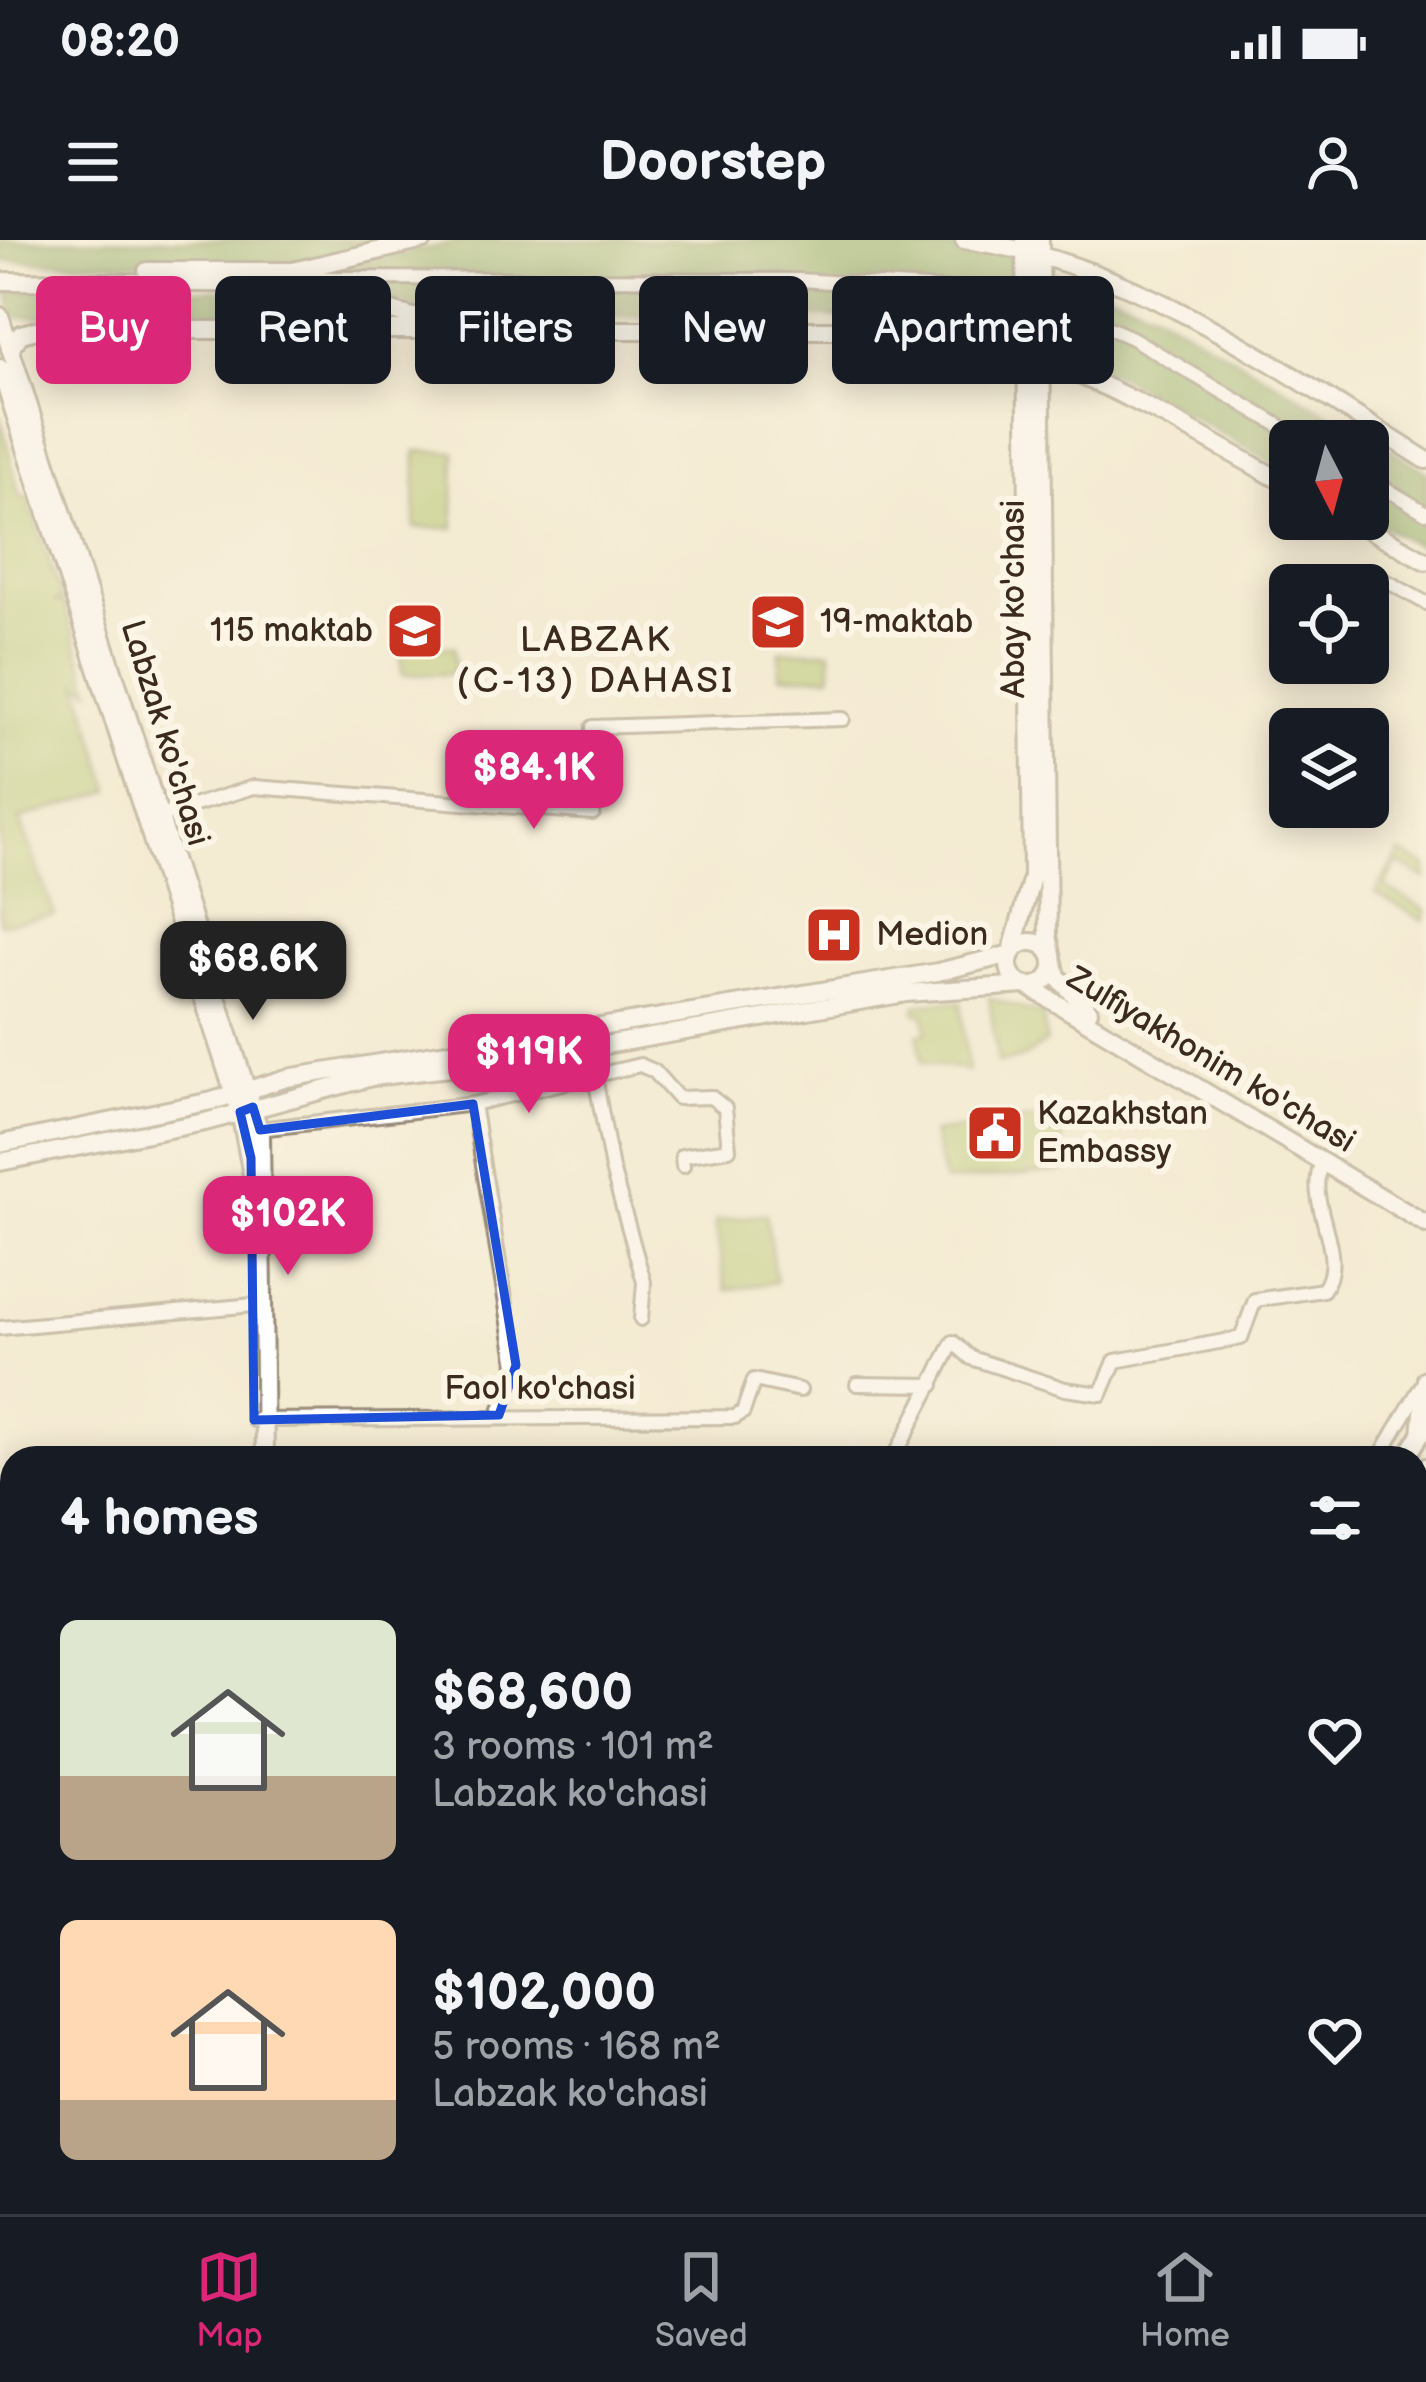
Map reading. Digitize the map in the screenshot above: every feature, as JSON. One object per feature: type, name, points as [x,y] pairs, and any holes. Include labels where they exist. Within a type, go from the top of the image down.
[{"type":"main road","points":[[298,276],[424,240]]},
{"type":"main road","points":[[964,240],[1033,247],[1190,318],[1426,460]]},
{"type":"main road","points":[[0,270],[252,276]]},
{"type":"main road","points":[[0,281],[215,278]]},
{"type":"main road","name":"Labzak ko'chasi","points":[[0,316],[105,670],[243,1100],[259,1129],[259,1420],[255,1446]]},
{"type":"main road","points":[[10,349],[21,334],[37,330],[415,327]]},
{"type":"main road","points":[[615,328],[832,329]]},
{"type":"main road","name":"Labzak ko'chasi","points":[[0,368],[61,525]]},
{"type":"main road","name":"Abay ko'chasi","points":[[1011,954],[1032,877],[1038,733],[1035,384]]},
{"type":"main road","points":[[1097,384],[1269,475]]},
{"type":"main road","points":[[1388,540],[1426,561]]},
{"type":"main road","name":"Abay ko'chasi","points":[[1038,733],[1052,958]]},
{"type":"main road","name":"Labzak ko'chasi","points":[[153,819],[239,1064],[251,1158],[263,1446]]},
{"type":"main road","points":[[0,1144],[372,1077],[518,1060],[906,993],[1026,985],[1047,979],[1052,958],[1036,943],[1022,944],[1011,954],[915,976],[286,1078],[262,1080],[239,1064]]},
{"type":"main road","points":[[1011,954],[1011,974],[1026,985]]},
{"type":"main road","name":"Zulfiyakhonim ko'chasi","points":[[1052,958],[1063,986],[1082,1007],[1426,1220]]},
{"type":"main road","name":"Zulfiyakhonim ko'chasi","points":[[1026,985],[1426,1220]]},
{"type":"main road","points":[[0,1162],[243,1100],[286,1078]]},
{"type":"main road","points":[[1423,1430],[1426,1379]]},
{"type":"main road","points":[[0,1631],[0,1642]]},
{"type":"street","points":[[391,278],[832,282]]},
{"type":"street","points":[[1114,330],[1270,420]]},
{"type":"street","points":[[1389,491],[1426,513]]},
{"type":"street","points":[[1389,583],[1426,603]]},
{"type":"street","points":[[153,819],[254,787],[592,813],[593,727],[843,718]]},
{"type":"street","points":[[259,1129],[473,1104],[640,1065],[654,1071],[678,1098],[711,1097],[725,1108],[729,1149],[683,1155],[683,1166]]},
{"type":"street","points":[[595,1077],[611,1169],[644,1282],[640,1319]]},
{"type":"street","points":[[473,1104],[516,1365],[499,1415]]},
{"type":"street","points":[[900,1446],[948,1346],[959,1345],[971,1358],[1058,1382],[1065,1389],[1101,1394],[1115,1361],[1241,1338],[1256,1300],[1317,1293],[1330,1279],[1317,1188],[1322,1163]]},
{"type":"street","points":[[0,1328],[254,1305]]},
{"type":"street","points":[[1386,1446],[1426,1379]]},
{"type":"street","name":"Faol ko'chasi","points":[[259,1420],[735,1417],[743,1412],[754,1380],[800,1390]]},
{"type":"street","points":[[857,1384],[933,1384]]},
{"type":"highlighted area","points":[[473,1104],[516,1365],[499,1415],[254,1420],[251,1158],[240,1112],[253,1107],[260,1130]]},
{"type":"green space","points":[[0,240],[402,240],[291,265],[0,261]]},
{"type":"green space","points":[[468,240],[799,240],[1014,257],[1014,276],[832,276],[832,317],[808,316],[808,276],[639,276],[639,316],[615,316],[615,276],[415,276],[415,308],[391,302],[391,276],[292,276]]},
{"type":"green space","points":[[191,290],[215,290],[215,318],[191,317]]},
{"type":"green space","points":[[8,291],[36,291],[36,317],[13,317]]},
{"type":"green space","points":[[1114,295],[1152,309],[1340,420],[1269,420],[1269,461],[1114,374]]},
{"type":"green space","points":[[0,414],[20,497],[28,496],[62,599],[54,602],[64,603],[91,690],[79,684],[111,791],[20,819],[55,915],[0,924]]},
{"type":"green space","points":[[1389,449],[1426,471],[1426,551],[1389,530]]},
{"type":"green space","points":[[416,451],[455,452],[454,528],[415,528]]},
{"type":"green space","points":[[454,647],[455,674],[402,675],[401,648]]},
{"type":"green space","points":[[780,651],[831,651],[831,676],[780,676]]},
{"type":"green space","points":[[1400,853],[1426,866],[1426,879],[1398,863],[1385,887],[1426,910],[1424,921],[1375,893]]},
{"type":"green space","points":[[989,998],[1043,1015],[1046,1042],[1025,1057],[998,1064]]},
{"type":"green space","points":[[961,1002],[968,1071],[922,1063],[918,1034],[927,1032],[924,1013],[916,1013],[915,1005]]},
{"type":"green space","points":[[1059,1115],[1066,1171],[944,1182],[932,1133]]},
{"type":"green space","points":[[766,1214],[776,1282],[726,1290],[715,1221]]},
{"type":"place","name":"19-maktab","points":[[778,622]]},
{"type":"place","name":"115 maktab","points":[[415,631]]},
{"type":"place","name":"Medion","points":[[834,935]]},
{"type":"place","name":"Kazakhstan Embassy","points":[[995,1133]]},
{"type":"district","name":"LABZAK (C-13) DAHASI","points":[[596,660]]}]
